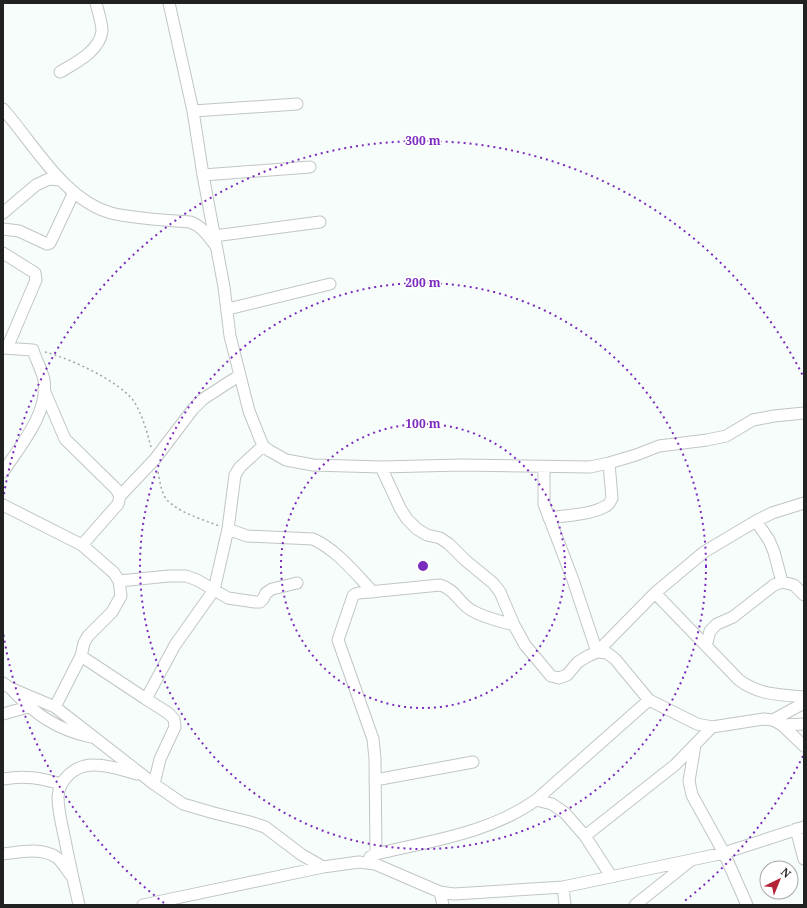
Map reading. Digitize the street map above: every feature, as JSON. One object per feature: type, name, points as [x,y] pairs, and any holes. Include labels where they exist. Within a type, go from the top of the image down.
[{"type":"street","points":[[60,72],[84,57],[93,49],[99,40],[102,31],[96,3]]},
{"type":"street","points":[[169,3],[193,111],[203,175],[228,310],[230,336],[249,411],[263,446],[270,451],[286,460],[312,466],[590,466],[609,464],[636,456],[659,446],[726,436],[753,420],[804,413]]},
{"type":"street","points":[[193,111],[297,104]]},
{"type":"street","points":[[3,109],[60,180],[88,203],[111,213],[137,218],[190,222],[202,228],[215,241]]},
{"type":"street","points":[[203,175],[310,167]]},
{"type":"street","points":[[3,213],[36,185],[49,179],[60,180]]},
{"type":"street","points":[[3,229],[19,231],[47,244],[50,243],[74,192]]},
{"type":"street","points":[[215,241],[320,222]]},
{"type":"street","points":[[3,253],[35,273],[36,280],[5,348],[33,350],[44,379],[41,407],[36,423],[3,472]]},
{"type":"street","points":[[228,310],[330,284]]},
{"type":"street","points":[[82,545],[118,504],[120,496],[155,459],[193,409],[203,399],[240,376]]},
{"type":"street","points":[[44,390],[64,439],[116,489],[120,496]]},
{"type":"street","points":[[146,699],[175,645],[214,590],[228,529],[235,476],[240,467],[263,446]]},
{"type":"street","points":[[549,518],[590,512],[610,503],[612,498],[609,464]]},
{"type":"street","points":[[381,466],[400,508],[408,519],[417,529],[440,538],[449,544],[465,560],[493,583],[500,592],[514,625],[525,644],[551,676],[559,678],[567,675],[578,662],[597,652],[655,593],[704,552],[772,513],[804,503]]},
{"type":"street","points":[[544,467],[544,504],[573,580],[597,652]]},
{"type":"street","points":[[3,505],[82,545],[114,573],[119,581],[121,596],[112,612],[88,636],[84,643],[81,656],[55,707]]},
{"type":"street","points":[[756,521],[769,540],[774,552],[782,582]]},
{"type":"street","points":[[228,529],[247,536],[313,539],[323,543],[334,552],[373,592]]},
{"type":"street","points":[[119,581],[169,576],[186,576],[234,600],[260,602],[266,592],[297,582]]},
{"type":"street","points":[[706,646],[710,631],[717,624],[734,617],[774,585],[782,582],[794,585],[801,590],[804,595]]},
{"type":"street","points":[[376,854],[373,739],[338,640],[353,596],[355,594],[440,585],[447,587],[454,592],[462,604],[480,615],[514,625]]},
{"type":"street","points":[[655,593],[739,680],[750,688],[764,693],[804,697]]},
{"type":"street","points":[[597,652],[607,653],[615,659],[649,700],[697,724],[712,727],[764,719],[777,723],[804,724]]},
{"type":"street","points":[[81,656],[168,713],[174,720],[175,727],[160,759],[154,784]]},
{"type":"street","points":[[6,686],[55,707],[143,776],[183,804],[265,827],[302,855],[323,867]]},
{"type":"street","points":[[6,686],[28,707],[61,727],[74,733],[96,738]]},
{"type":"street","points":[[143,905],[323,867],[359,862],[376,854],[476,830],[520,811],[536,800],[649,700]]},
{"type":"street","points":[[777,723],[804,703]]},
{"type":"street","points":[[3,714],[28,707]]},
{"type":"street","points":[[777,723],[804,746]]},
{"type":"street","points":[[585,836],[675,765],[712,727]]},
{"type":"street","points":[[695,745],[689,781],[692,794],[724,853],[747,905]]},
{"type":"street","points":[[375,780],[473,762]]},
{"type":"street","points":[[79,905],[60,816],[58,797],[61,784],[66,776],[73,771],[94,764],[143,776]]},
{"type":"street","points":[[3,779],[19,776],[44,779],[61,784]]},
{"type":"street","points":[[536,800],[552,804],[565,813],[585,836],[611,876]]},
{"type":"street","points":[[359,862],[380,866],[440,892],[454,894],[563,887],[724,853],[800,828],[804,859]]},
{"type":"street","points":[[3,854],[30,851],[45,852],[56,857],[73,878]]},
{"type":"street","points":[[635,905],[692,859]]},
{"type":"street","points":[[563,887],[565,905]]},
{"type":"street","points":[[440,892],[444,905]]},
{"type":"path","points":[[33,350],[63,357],[117,384],[134,402],[144,422],[155,459],[161,488],[167,500],[184,512],[228,529]]}]
